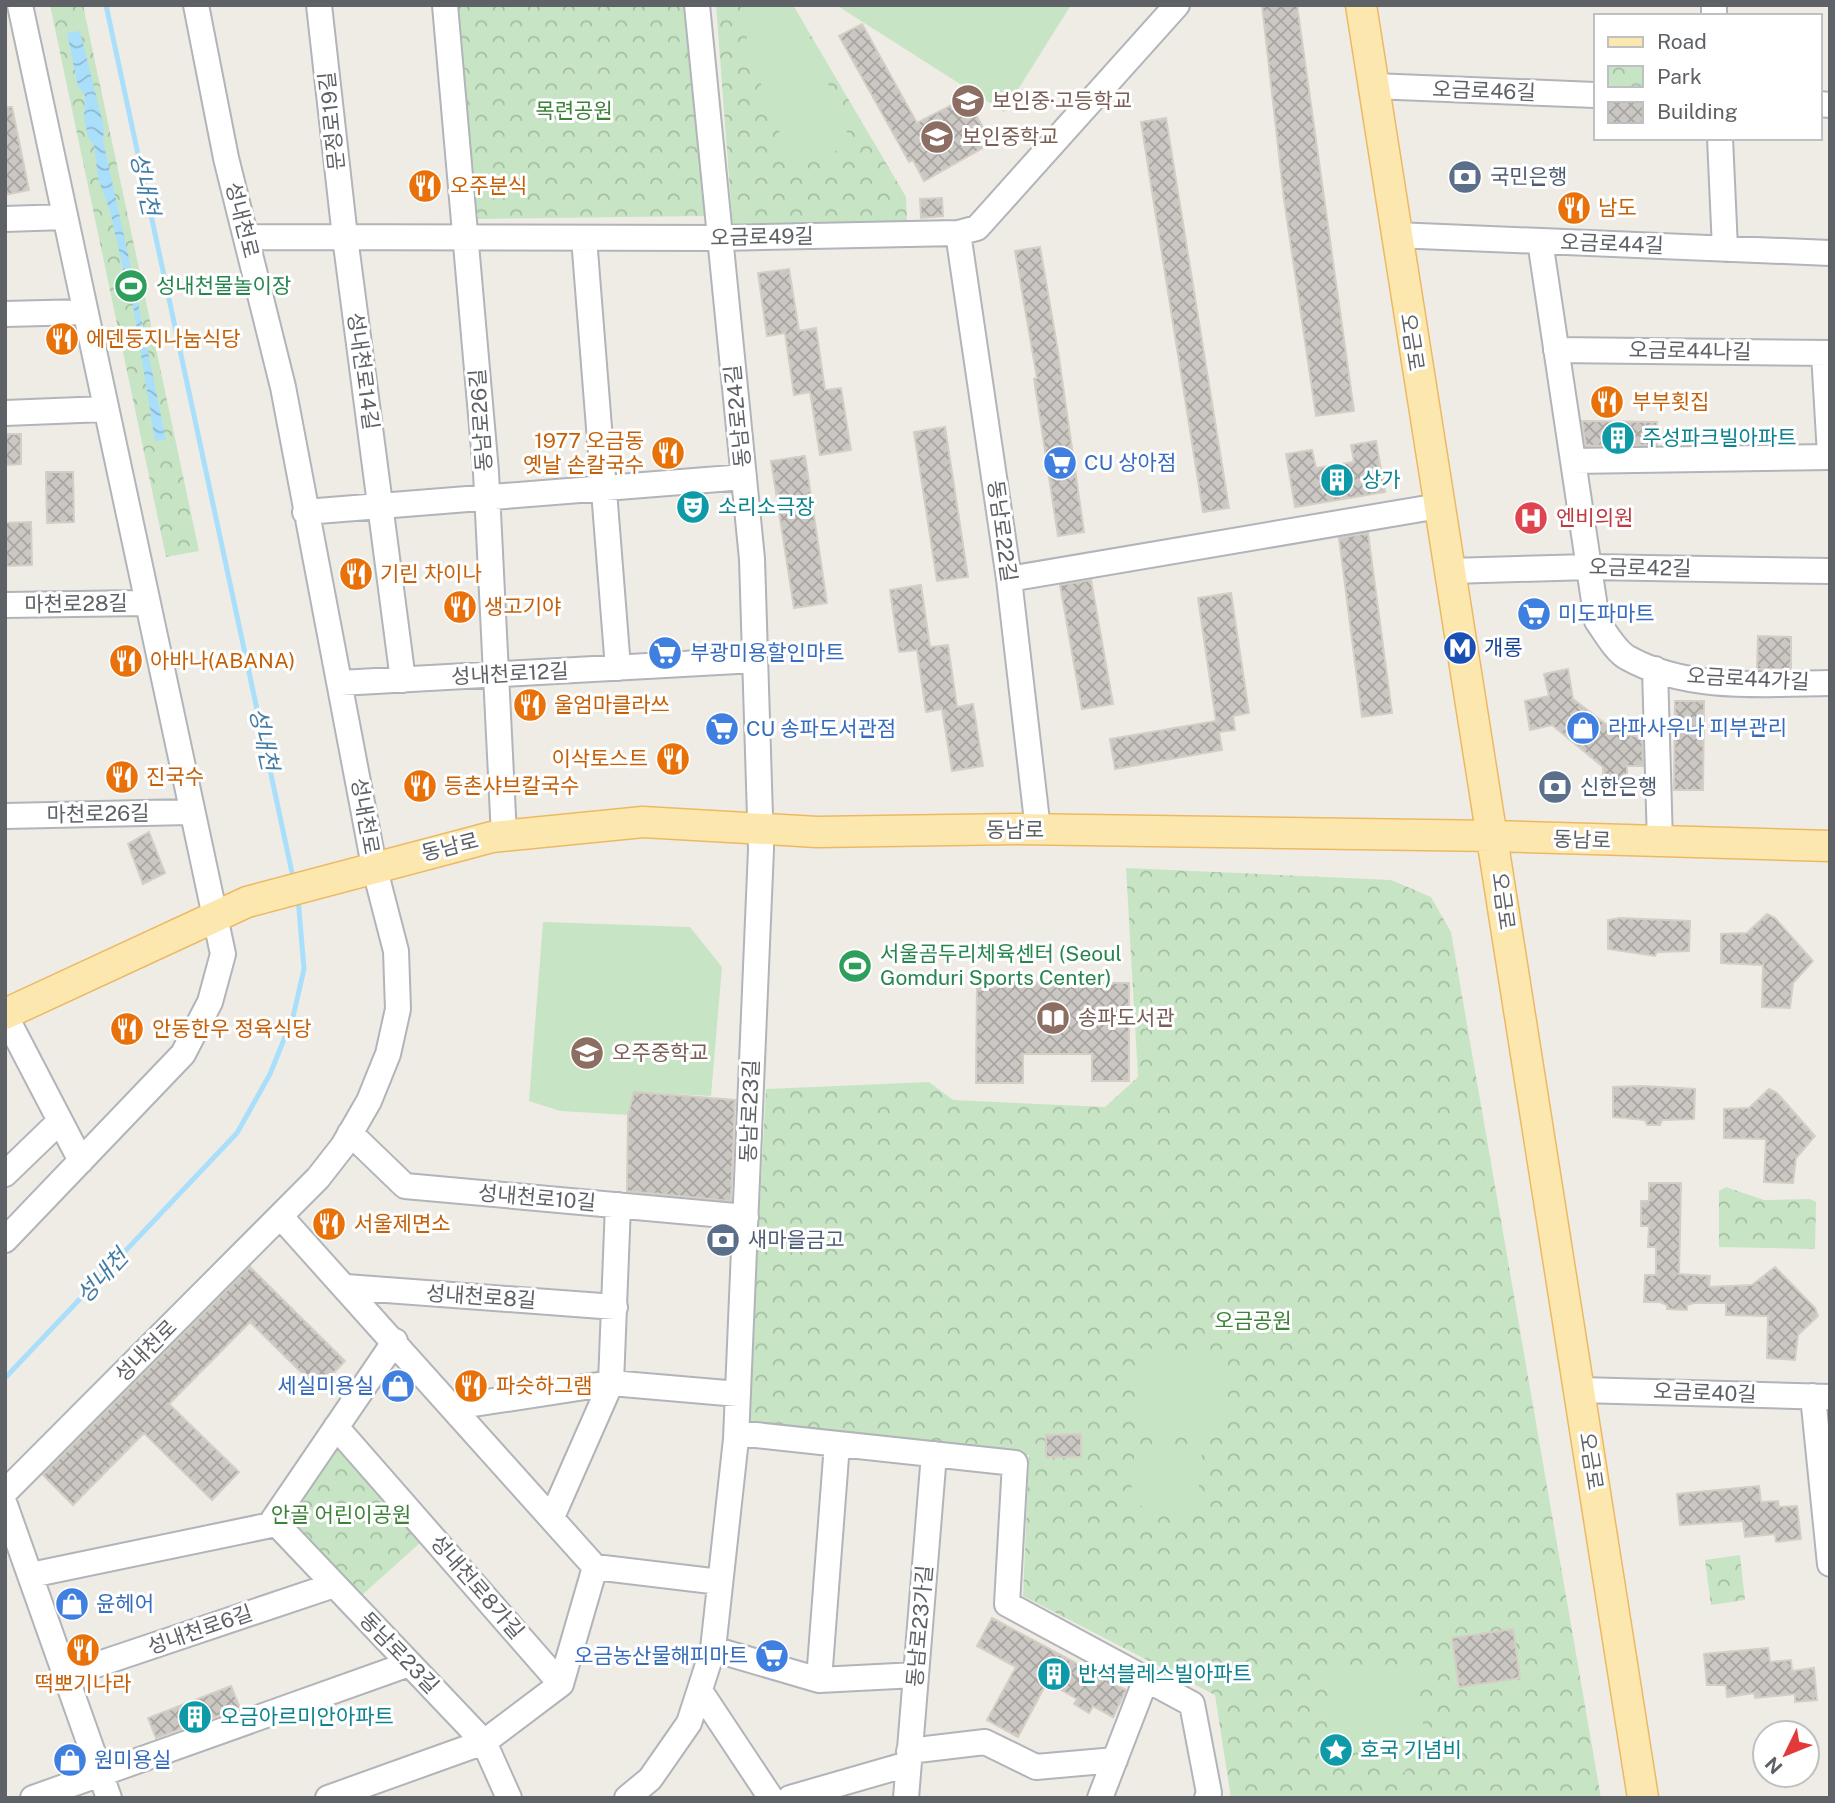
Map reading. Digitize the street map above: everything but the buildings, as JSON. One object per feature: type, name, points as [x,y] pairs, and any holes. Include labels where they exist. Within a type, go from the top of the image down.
[{"type":"main road","name":"오금로","points":[[1361,5],[1395,235],[1493,836],[1643,1798]]},
{"type":"main road","name":"동남로","points":[[213,918],[247,902],[374,866],[504,836],[643,822],[817,832],[1038,830],[1493,836],[1830,846]]},
{"type":"main road","points":[[5,1015],[213,918]]},
{"type":"street","points":[[5,1240],[183,1054],[210,1002],[223,954],[190,811],[20,5]]},
{"type":"street","name":"성내천로","points":[[5,1492],[318,1178],[369,1101],[388,1054],[398,1009],[396,950],[374,866],[283,387],[226,158],[196,5]]},
{"type":"street","name":"문정로19길","points":[[319,5],[345,237]]},
{"type":"street","name":"동남로26길","points":[[445,5],[486,499],[504,836]]},
{"type":"street","name":"동남로24길","points":[[697,5],[752,559],[761,829]]},
{"type":"street","name":"오금로49길","points":[[246,237],[720,238],[958,233],[977,228],[1177,5]]},
{"type":"street","name":"오금로46길","points":[[1373,86],[1594,95]]},
{"type":"street","points":[[1720,140],[1725,249]]},
{"type":"street","points":[[5,219],[65,217]]},
{"type":"street","name":"동남로22길","points":[[958,233],[1009,579],[1038,830]]},
{"type":"street","name":"오금로44길","points":[[1395,235],[1830,253]]},
{"type":"street","name":"성내천로14길","points":[[345,237],[381,506]]},
{"type":"street","points":[[584,238],[618,667]]},
{"type":"street","name":"오금로44가길","points":[[1539,241],[1597,621],[1625,657],[1682,677],[1756,684],[1830,683]]},
{"type":"street","points":[[5,314],[85,312]]},
{"type":"street","name":"오금로44나길","points":[[1556,350],[1827,353],[1830,456]]},
{"type":"street","points":[[5,413],[105,409]]},
{"type":"street","points":[[1573,461],[1830,456]]},
{"type":"street","points":[[305,512],[744,477]]},
{"type":"street","points":[[381,506],[402,680]]},
{"type":"street","points":[[1009,579],[1439,506]]},
{"type":"street","name":"오금로42길","points":[[1450,571],[1588,567],[1830,571]]},
{"type":"street","name":"마천로28길","points":[[5,605],[146,603]]},
{"type":"street","name":"성내천로12길","points":[[340,683],[755,660]]},
{"type":"street","points":[[1655,669],[1660,843]]},
{"type":"street","name":"마천로26길","points":[[5,816],[190,811]]},
{"type":"street","name":"동남로23길","points":[[627,1798],[650,1779],[689,1723],[713,1650],[737,1433],[761,829]]},
{"type":"street","points":[[5,1015],[81,1161]]},
{"type":"street","points":[[5,1174],[60,1121]]},
{"type":"street","name":"성내천로10길","points":[[350,1133],[405,1186],[746,1217]]},
{"type":"street","points":[[552,1517],[611,1383],[618,1205]]},
{"type":"street","points":[[281,1217],[395,1340],[595,1567],[720,1582]]},
{"type":"street","name":"성내천로8길","points":[[346,1287],[615,1307]]},
{"type":"street","points":[[31,1575],[275,1522],[395,1340]]},
{"type":"street","points":[[454,1407],[611,1383],[738,1394]]},
{"type":"street","name":"오금로40길","points":[[1580,1390],[1821,1396]]},
{"type":"street","points":[[1821,1396],[1830,1564]]},
{"type":"street","name":"성내천로8가길","points":[[337,1427],[561,1684]]},
{"type":"street","points":[[737,1433],[1015,1463],[1007,1604],[1192,1704],[1209,1793],[1207,1798]]},
{"type":"street","points":[[819,1680],[837,1444]]},
{"type":"street","name":"동남로23가길","points":[[906,1798],[934,1454]]},
{"type":"street","points":[[5,1505],[105,1786]]},
{"type":"street","name":"동남로23길","points":[[275,1522],[484,1742],[509,1798]]},
{"type":"street","points":[[328,1798],[484,1742],[561,1684],[595,1567]]},
{"type":"street","name":"성내천로6길","points":[[66,1675],[334,1585]]},
{"type":"street","points":[[713,1650],[819,1680],[916,1675]]},
{"type":"street","points":[[33,1798],[105,1786],[409,1664]]},
{"type":"street","points":[[1100,1798],[1146,1679]]},
{"type":"street","points":[[700,1690],[771,1798]]},
{"type":"street","points":[[790,1798],[909,1758],[985,1742],[1036,1767],[1115,1760]]},
{"type":"green space","points":[[50,5],[83,5],[199,551],[166,557]]},
{"type":"green space","name":"목련공원","points":[[455,5],[685,5],[707,216],[478,219]]},
{"type":"green space","points":[[716,5],[793,5],[906,197],[907,221],[733,230]]},
{"type":"green space","points":[[742,5],[793,5],[807,30],[852,145],[793,167],[749,53]]},
{"type":"green space","points":[[836,5],[1071,5],[1004,112]]},
{"type":"green space","name":"오금공원","points":[[1126,868],[1391,880],[1431,897],[1451,932],[1601,1798],[1231,1798],[1215,1695],[1023,1596],[1029,1455],[748,1422],[766,1089],[929,1082],[953,1100],[1105,1107],[1138,1077]]},
{"type":"green space","points":[[543,922],[690,927],[722,967],[711,1096],[634,1092],[628,1115],[560,1111],[529,1101]]},
{"type":"green space","points":[[1726,1187],[1764,1200],[1810,1199],[1816,1202],[1815,1249],[1719,1247],[1719,1191]]},
{"type":"green space","points":[[1139,1348],[1227,1354],[1222,1433],[1135,1428]]},
{"type":"green space","name":"안골 어린이공원","points":[[336,1427],[430,1534],[352,1604],[276,1524]]},
{"type":"green space","points":[[1135,1446],[1202,1452],[1197,1511],[1130,1505]]},
{"type":"green space","points":[[1740,1555],[1745,1600],[1711,1605],[1705,1560]]},
{"type":"green space","points":[[1413,1663],[1422,1709],[1422,1737],[1411,1763],[1400,1776],[1367,1758],[1341,1737],[1332,1724],[1328,1709],[1329,1691],[1335,1671]]},
{"type":"water","points":[[80,31],[104,128],[103,140],[133,277],[125,277],[110,211],[98,178],[94,145],[88,137],[84,117],[85,96],[78,86],[67,33]]},
{"type":"water","points":[[131,293],[136,293],[166,440],[155,441]]},
{"type":"waterway","name":"성내천","points":[[106,5],[294,882]]},
{"type":"waterway","name":"성내천","points":[[5,1378],[237,1133],[270,1074],[293,1017],[304,969],[298,898]]},
{"type":"place","name":"보인중·고등학교","points":[[968,101]]},
{"type":"place","name":"보인중학교","points":[[937,137]]},
{"type":"place","name":"국민은행","points":[[1465,177]]},
{"type":"place","name":"오주분식","points":[[425,186]]},
{"type":"place","name":"남도","points":[[1574,208]]},
{"type":"place","name":"성내천물놀이장","points":[[131,286]]},
{"type":"place","name":"에덴둥지나눔식당","points":[[62,339]]},
{"type":"place","name":"부부횟집","points":[[1607,402]]},
{"type":"place","name":"주성파크빌아파트","points":[[1618,438]]},
{"type":"place","name":"1977 오금동 옛날 손칼국수","points":[[668,453]]},
{"type":"place","name":"CU 상아점","points":[[1060,463]]},
{"type":"place","name":"상가","points":[[1337,480]]},
{"type":"place","name":"소리소극장","points":[[693,507]]},
{"type":"place","name":"엔비의원","points":[[1531,518]]},
{"type":"place","name":"기린 차이나","points":[[356,574]]},
{"type":"place","name":"생고기야","points":[[460,607]]},
{"type":"place","name":"미도파마트","points":[[1534,614]]},
{"type":"place","name":"개롱","points":[[1460,648]]},
{"type":"place","name":"부광미용할인마트","points":[[665,653]]},
{"type":"place","name":"아바나(ABANA)","points":[[126,661]]},
{"type":"place","name":"울엄마클라쓰","points":[[530,705]]},
{"type":"place","name":"라파사우나 피부관리","points":[[1583,728]]},
{"type":"place","name":"CU 송파도서관점","points":[[722,729]]},
{"type":"place","name":"이삭토스트","points":[[673,759]]},
{"type":"place","name":"진국수","points":[[122,777]]},
{"type":"place","name":"등촌샤브칼국수","points":[[420,786]]},
{"type":"place","name":"신한은행","points":[[1555,787]]},
{"type":"place","name":"서울곰두리체육센터 (Seoul Gomduri Sports Center)","points":[[855,966]]},
{"type":"place","name":"송파도서관","points":[[1053,1018]]},
{"type":"place","name":"안동한우 정육식당","points":[[127,1029]]},
{"type":"place","name":"오주중학교","points":[[587,1053]]},
{"type":"place","name":"서울제면소","points":[[329,1224]]},
{"type":"place","name":"새마을금고","points":[[723,1240]]},
{"type":"place","name":"세실미용실","points":[[398,1386]]},
{"type":"place","name":"파슷하그램","points":[[471,1386]]},
{"type":"place","name":"윤헤어","points":[[72,1604]]},
{"type":"place","name":"떡뽀기나라","points":[[83,1650]]},
{"type":"place","name":"오금농산물해피마트","points":[[772,1656]]},
{"type":"place","name":"반석블레스빌아파트","points":[[1054,1674]]},
{"type":"place","name":"오금아르미안아파트","points":[[195,1717]]},
{"type":"place","name":"호국 기념비","points":[[1336,1750]]},
{"type":"place","name":"원미용실","points":[[70,1760]]}]
